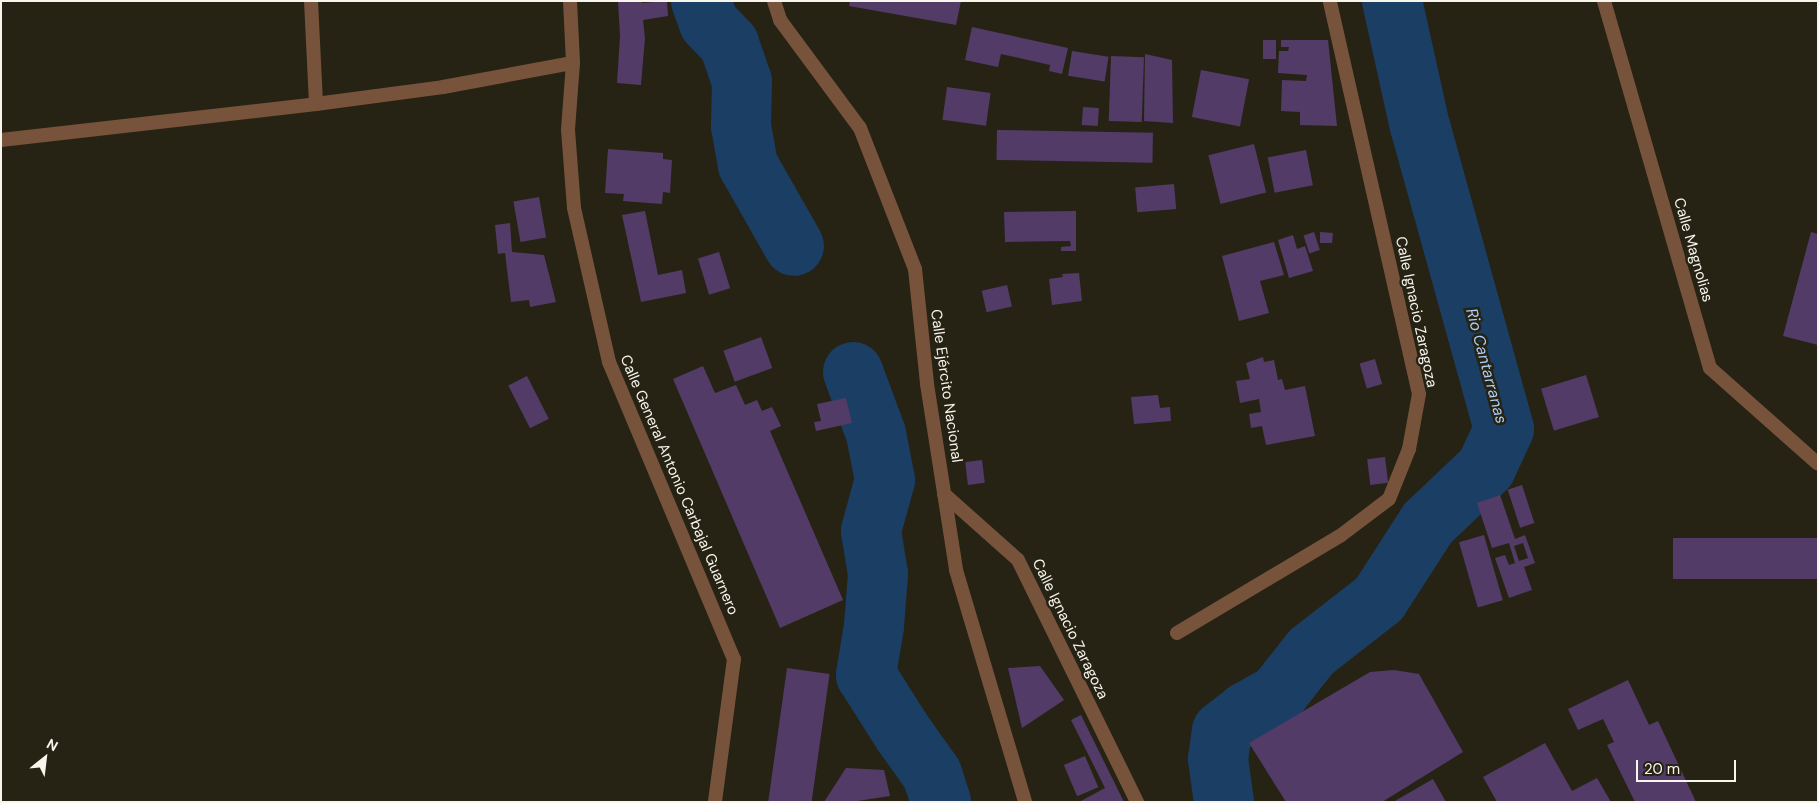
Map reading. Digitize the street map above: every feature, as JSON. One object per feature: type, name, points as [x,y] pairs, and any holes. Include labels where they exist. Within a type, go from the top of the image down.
[{"type":"street","points":[[310,1],[316,104]]},
{"type":"street","name":"Calle General Antonio Carbajal Guarnero","points":[[570,1],[573,63],[568,130],[574,208],[609,362],[734,659],[716,802]]},
{"type":"street","name":"Calle Ejército Nacional","points":[[774,1],[780,20],[860,128],[915,269],[927,384],[956,570],[1025,802]]},
{"type":"street","name":"Calle Ignacio Zaragoza","points":[[1177,633],[1340,536],[1389,499],[1410,449],[1419,394],[1330,1]]},
{"type":"street","name":"Calle Magnolias","points":[[1604,1],[1710,368],[1818,464]]},
{"type":"street","points":[[1,140],[316,104],[443,87],[573,63]]},
{"type":"street","name":"Calle Ignacio Zaragoza","points":[[944,494],[1018,560],[1136,802]]},
{"type":"building","points":[[618,1],[642,1],[642,3],[667,1],[668,16],[643,20],[645,38],[641,85],[617,83],[620,36]]},
{"type":"building","points":[[850,1],[961,1],[956,25],[849,6]]},
{"type":"building","points":[[972,27],[1068,48],[1062,74],[1049,71],[1050,65],[1001,54],[998,67],[965,60]]},
{"type":"building","points":[[1263,40],[1276,40],[1276,59],[1263,59]]},
{"type":"building","points":[[1281,40],[1328,40],[1337,126],[1300,125],[1300,112],[1281,111],[1282,80],[1306,81],[1307,75],[1278,73],[1279,51],[1288,51],[1289,47],[1281,47]]},
{"type":"building","points":[[1072,51],[1109,57],[1105,81],[1068,76]]},
{"type":"building","points":[[1145,54],[1172,60],[1173,123],[1144,121]]},
{"type":"building","points":[[1111,56],[1144,57],[1142,122],[1109,121]]},
{"type":"building","points":[[1201,70],[1249,79],[1240,126],[1192,117]]},
{"type":"building","points":[[947,87],[991,93],[986,126],[942,120]]},
{"type":"building","points":[[1083,107],[1099,108],[1098,126],[1082,125]]},
{"type":"building","points":[[997,130],[1153,133],[1152,163],[996,160]]},
{"type":"building","points":[[1254,144],[1266,193],[1220,204],[1208,155]]},
{"type":"building","points":[[608,149],[663,153],[663,159],[672,160],[670,193],[663,192],[662,204],[623,201],[624,194],[605,193]]},
{"type":"building","points":[[1306,150],[1313,185],[1275,193],[1268,157]]},
{"type":"building","points":[[1174,184],[1176,209],[1137,212],[1135,187]]},
{"type":"building","points":[[539,197],[546,237],[521,242],[513,202]]},
{"type":"building","points":[[645,211],[658,275],[682,270],[686,293],[641,302],[622,215]]},
{"type":"building","points":[[1076,211],[1076,251],[1061,251],[1061,247],[1071,246],[1070,241],[1005,242],[1004,212]]},
{"type":"building","points":[[510,223],[512,252],[544,255],[556,302],[530,307],[529,300],[511,302],[505,253],[498,254],[495,225]]},
{"type":"building","points":[[1314,232],[1320,250],[1309,253],[1304,235]]},
{"type":"building","points":[[1320,232],[1333,233],[1332,243],[1320,243]]},
{"type":"building","points":[[1811,232],[1818,234],[1818,345],[1783,336]]},
{"type":"building","points":[[1293,235],[1297,249],[1305,246],[1313,271],[1289,278],[1278,240]]},
{"type":"building","points":[[1274,242],[1284,275],[1260,281],[1269,313],[1239,321],[1222,256]]},
{"type":"building","points":[[719,252],[730,288],[709,295],[698,258]]},
{"type":"building","points":[[1079,273],[1082,301],[1052,305],[1049,279],[1063,277],[1062,274]]},
{"type":"building","points":[[1007,285],[1012,306],[987,312],[982,291]]},
{"type":"building","points":[[761,337],[772,368],[735,382],[723,351]]},
{"type":"building","points":[[1263,357],[1264,362],[1274,360],[1278,380],[1282,379],[1285,390],[1305,386],[1315,436],[1266,445],[1262,426],[1251,428],[1249,414],[1261,412],[1259,399],[1240,403],[1236,381],[1250,379],[1246,363]]},
{"type":"building","points":[[1375,359],[1382,384],[1367,388],[1360,363]]},
{"type":"building","points":[[703,366],[715,393],[736,385],[745,405],[757,400],[762,411],[772,407],[781,426],[770,431],[843,600],[780,628],[673,379]]},
{"type":"building","points":[[1586,375],[1599,417],[1554,431],[1541,389]]},
{"type":"building","points":[[527,376],[549,419],[530,428],[508,386]]},
{"type":"building","points":[[1158,395],[1160,408],[1170,407],[1171,421],[1134,424],[1131,397]]},
{"type":"building","points":[[846,398],[852,423],[816,431],[814,422],[821,421],[817,404]]},
{"type":"building","points":[[1385,457],[1388,483],[1370,485],[1367,459]]},
{"type":"building","points":[[982,460],[985,483],[968,485],[965,462]]},
{"type":"building","points":[[1522,485],[1534,523],[1520,528],[1508,490]]},
{"type":"building","points":[[1500,495],[1515,539],[1525,535],[1535,563],[1524,567],[1532,590],[1509,598],[1495,558],[1505,555],[1509,565],[1515,563],[1509,543],[1492,548],[1477,503]],"holes":[[[1523,543],[1528,558],[1519,561],[1514,546]]]},
{"type":"building","points":[[1484,535],[1503,600],[1478,608],[1459,542]]},
{"type":"building","points":[[1673,538],[1818,538],[1818,579],[1673,579]]},
{"type":"building","points":[[1040,666],[1064,700],[1022,728],[1008,668]]},
{"type":"building","points":[[787,668],[830,674],[812,802],[768,802]]},
{"type":"building","points":[[1394,670],[1419,674],[1463,752],[1382,802],[1286,802],[1249,743],[1370,672]]},
{"type":"building","points":[[1628,680],[1649,725],[1658,721],[1696,802],[1635,802],[1607,745],[1614,742],[1603,719],[1578,730],[1568,709]]},
{"type":"building","points":[[1081,715],[1124,802],[1079,802],[1105,788],[1071,720]]},
{"type":"building","points":[[1545,743],[1572,791],[1597,778],[1611,802],[1497,802],[1483,777]]},
{"type":"building","points":[[1085,756],[1098,787],[1077,796],[1064,765]]},
{"type":"building","points":[[846,768],[884,770],[890,796],[851,802],[824,802]]},
{"type":"building","points":[[1433,779],[1446,802],[1393,802]]},
{"type":"waterway","name":"Rio Cantarranas","points":[[701,1],[709,23],[729,44],[742,81],[741,126],[748,165],[794,246]]},
{"type":"waterway","name":"Rio Cantarranas","points":[[1224,802],[1218,759],[1222,731],[1246,712],[1278,694],[1311,652],[1379,599],[1428,523],[1486,468],[1504,429],[1420,127],[1392,1]]},
{"type":"waterway","name":"Rio Cantarranas","points":[[853,372],[876,434],[885,480],[871,531],[878,574],[874,626],[866,675],[902,732],[932,774],[941,802]]}]
